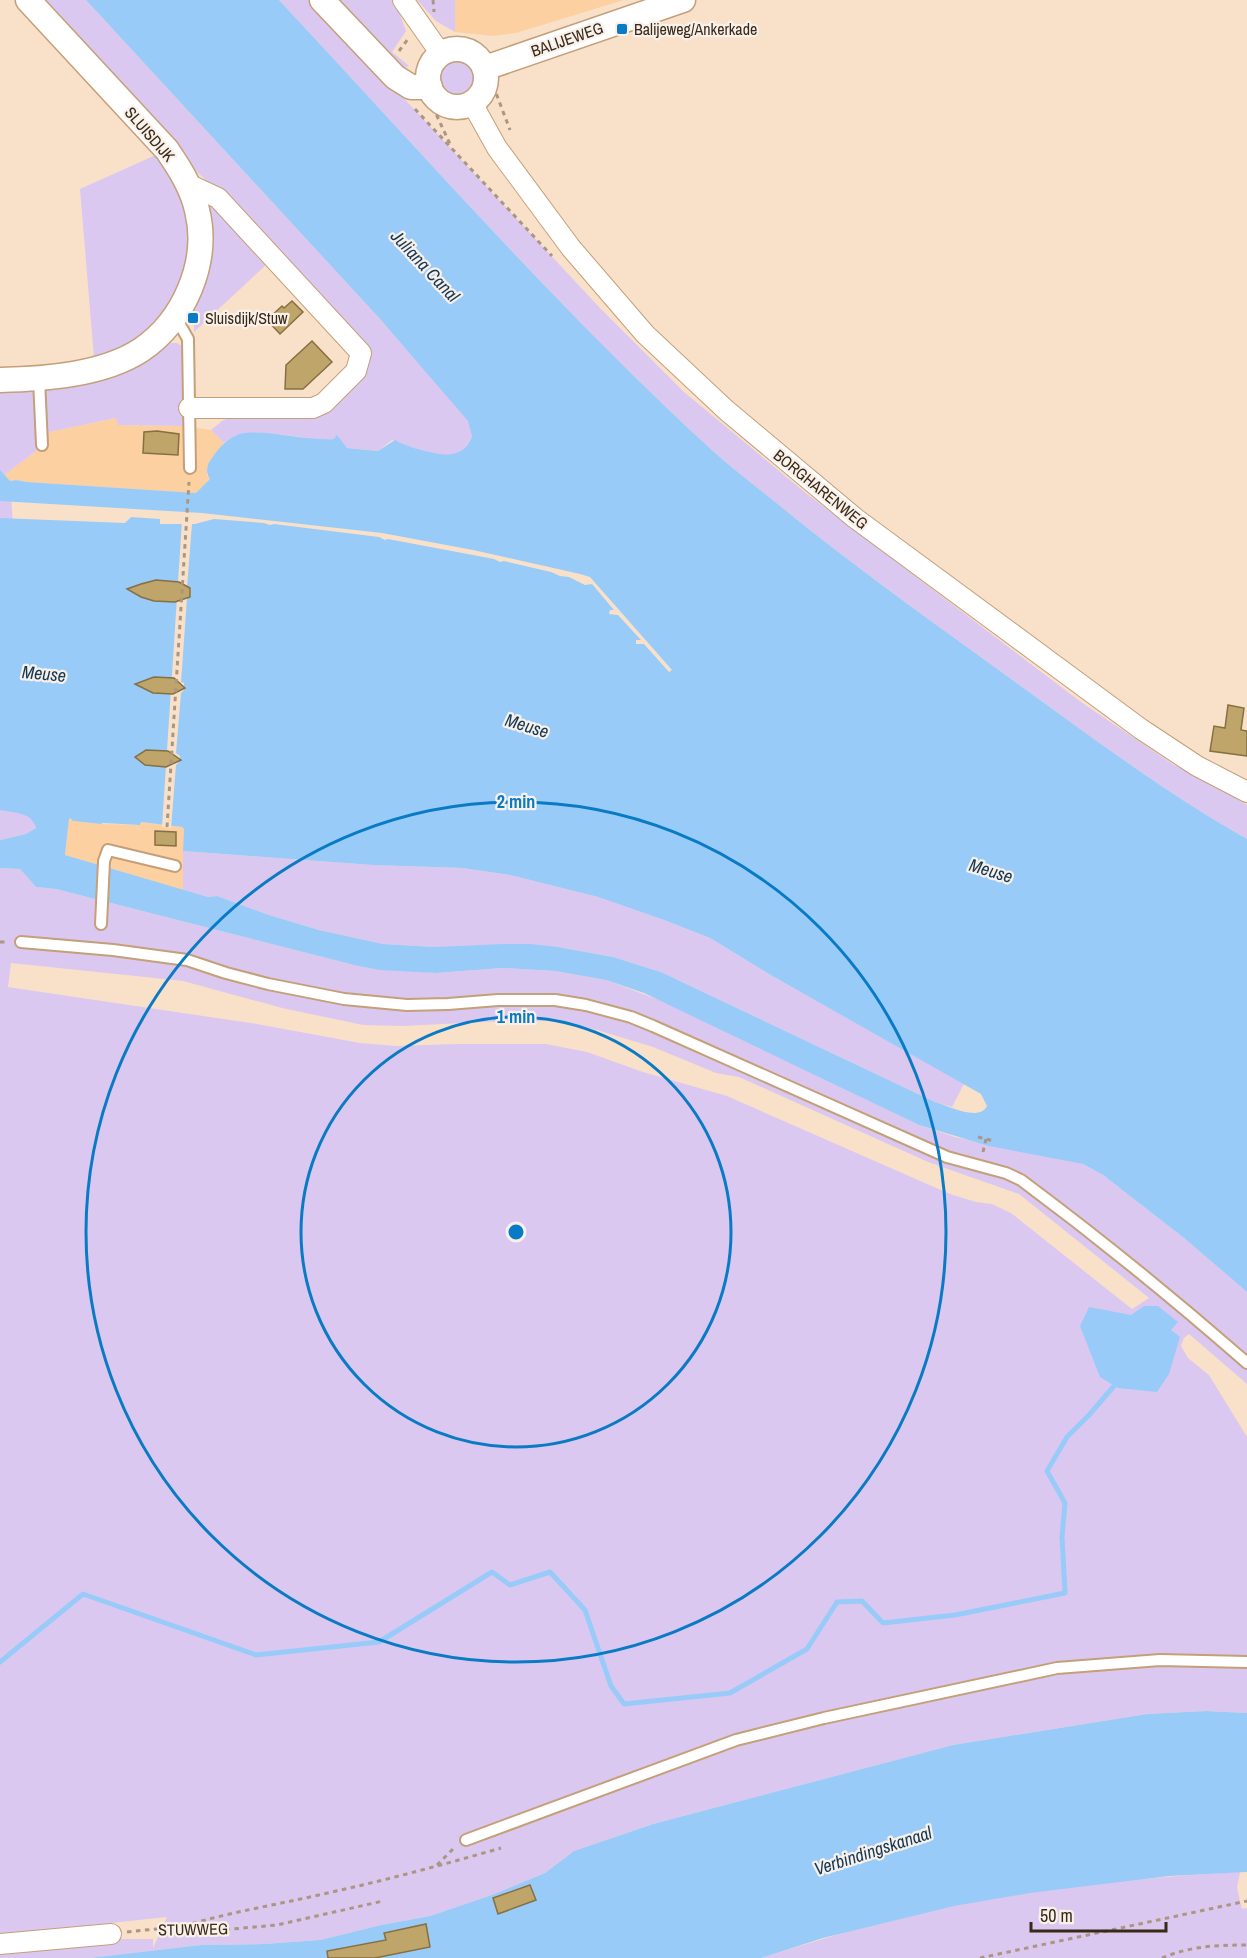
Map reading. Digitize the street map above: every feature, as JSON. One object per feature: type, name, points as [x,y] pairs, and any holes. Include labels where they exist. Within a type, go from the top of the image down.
[{"type":"street","name":"SLUISDIJK","points":[[0,380],[39,380],[87,371],[115,362],[140,350],[176,318],[194,278],[199,256],[198,211],[180,169],[167,150],[28,0]]},
{"type":"street","points":[[322,0],[395,77],[411,87],[435,94],[454,107],[472,103],[480,96],[485,75],[479,58],[466,50],[451,50],[441,54],[432,64],[429,72],[435,94]]},
{"type":"street","points":[[403,0],[441,54]]},
{"type":"street","name":"BALIJEWEG","points":[[485,75],[683,0]]},
{"type":"street","name":"BORGHARENWEG","points":[[472,103],[497,148],[571,248],[645,334],[726,410],[855,518],[1112,708],[1197,766],[1247,792]]},
{"type":"street","points":[[188,184],[218,198],[361,353],[356,371],[324,403],[313,408],[189,408]]},
{"type":"street","points":[[0,1944],[111,1934]]},
{"type":"lane","points":[[176,318],[188,339],[190,468]]},
{"type":"lane","points":[[39,380],[42,445]]},
{"type":"lane","points":[[101,924],[104,861],[108,850],[175,866]]},
{"type":"lane","points":[[21,942],[124,951],[177,959],[267,984],[344,999],[406,1005],[498,1000],[555,1000],[586,1005],[631,1017],[947,1158],[1006,1173],[1021,1180],[1179,1303],[1247,1363]]},
{"type":"lane","points":[[466,1840],[736,1740],[824,1718],[1057,1668],[1160,1660],[1247,1662]]},
{"type":"path","points":[[485,75],[496,93],[513,136]]},
{"type":"path","points":[[435,94],[437,116],[450,146]]},
{"type":"path","points":[[413,106],[555,259]]},
{"type":"path","points":[[167,827],[189,483]]},
{"type":"path","points":[[978,1137],[994,1141]]},
{"type":"path","points":[[984,1148],[986,1139]]},
{"type":"path","points":[[436,1866],[454,1847],[466,1840]]},
{"type":"path","points":[[184,1926],[222,1914],[395,1878],[501,1848]]},
{"type":"path","name":"STUWWEG","points":[[111,1934],[184,1926],[221,1930],[277,1925],[383,1901]]},
{"type":"path","points":[[980,1958],[1247,1901]]},
{"type":"path","points":[[1162,1958],[1179,1951],[1217,1945],[1247,1945]]},
{"type":"shaded area","points":[[42,0],[86,0],[380,319],[469,421],[472,436],[464,448],[456,454],[438,454],[392,440],[378,451],[347,448],[334,439],[323,440],[258,433],[234,438],[224,443],[211,430],[222,421],[239,413],[328,410],[370,355],[220,194],[189,164]]},
{"type":"shaded area","points":[[279,0],[312,0],[601,309],[684,392],[807,494],[1081,702],[1174,765],[1199,776],[1247,805],[1247,839],[1214,820],[1088,735],[884,586],[721,458],[657,398],[546,287]]},
{"type":"shaded area","points":[[335,0],[392,0],[406,31],[392,52],[409,66],[404,68],[397,66]]},
{"type":"shaded area","points":[[417,0],[455,0],[455,32],[436,21]]},
{"type":"shaded area","points":[[432,0],[624,0],[516,33],[493,36],[455,32]]},
{"type":"shaded area","points":[[458,59],[472,64],[477,78],[472,92],[458,97],[444,92],[439,78],[444,64]]},
{"type":"shaded area","points":[[158,154],[177,183],[188,215],[189,251],[180,286],[162,317],[150,330],[121,349],[94,358],[80,189]]},
{"type":"shaded area","points":[[213,201],[269,262],[194,332],[194,308],[205,280],[207,204]]},
{"type":"shaded area","points":[[171,343],[177,343],[183,347],[184,353],[183,426],[118,425],[116,418],[49,432],[48,444],[39,445],[39,449],[4,475],[10,481],[33,820],[36,828],[26,834],[0,840],[0,389],[76,384],[106,378],[133,367]]},
{"type":"shaded area","points":[[117,418],[118,425],[183,426],[211,430],[224,443],[208,465],[207,475],[210,479],[197,493],[194,493],[10,481],[4,475],[39,449],[48,432]]},
{"type":"shaded area","points":[[69,818],[73,821],[101,824],[140,825],[140,822],[182,827],[184,829],[183,890],[65,855]]},
{"type":"shaded area","points":[[183,851],[372,865],[462,868],[510,875],[598,897],[710,938],[774,977],[964,1084],[952,1107],[935,1102],[661,972],[613,957],[558,947],[436,947],[383,944],[319,930],[217,896],[208,897],[183,890]]},
{"type":"shaded area","points":[[0,868],[20,869],[36,887],[56,889],[354,965],[436,973],[502,968],[555,971],[606,980],[667,1003],[919,1125],[955,1137],[1083,1164],[1103,1175],[1184,1238],[1247,1292],[1247,1384],[1189,1334],[1184,1338],[1181,1346],[1188,1358],[1209,1375],[1247,1437],[1247,1713],[1206,1711],[1147,1714],[953,1745],[653,1824],[574,1851],[545,1873],[489,1896],[430,1916],[320,1940],[201,1945],[89,1958],[0,1958],[0,1949],[108,1939],[153,1939],[153,1948],[167,1917],[0,1935]],"holes":[[[11,963],[183,981],[282,1008],[363,1025],[403,1026],[550,1021],[597,1030],[653,1047],[716,1073],[739,1077],[928,1162],[1019,1194],[1149,1298],[1132,1309],[1011,1213],[992,1204],[950,1194],[727,1096],[643,1072],[587,1052],[546,1044],[397,1046],[360,1043],[257,1024],[8,987]]]},
{"type":"shaded area","points":[[1240,1872],[1237,1888],[1242,1909],[1247,1908],[1247,1958],[761,1958],[881,1922],[990,1899],[1097,1884]]},
{"type":"water","points":[[86,0],[279,0],[546,287],[657,398],[721,458],[884,586],[1088,735],[1214,820],[1247,839],[1247,1292],[1184,1238],[1103,1175],[1083,1164],[989,1146],[919,1125],[644,993],[606,980],[555,971],[502,968],[436,973],[380,970],[56,889],[36,887],[20,869],[0,868],[0,840],[26,834],[36,828],[27,816],[0,810],[0,518],[125,523],[131,517],[160,519],[160,524],[195,524],[214,519],[264,523],[379,537],[385,540],[504,561],[569,577],[585,585],[592,584],[614,610],[610,610],[609,614],[618,615],[641,640],[636,640],[636,644],[644,644],[669,672],[672,670],[590,577],[580,574],[473,550],[382,533],[202,513],[0,501],[0,470],[10,481],[196,493],[210,479],[207,471],[210,460],[228,440],[240,434],[273,433],[323,439],[334,439],[337,435],[347,448],[378,451],[395,440],[416,449],[434,453],[450,454],[462,450],[472,436],[468,421],[380,319]],"holes":[[[69,819],[140,825],[141,822],[182,827],[184,829],[183,851],[372,865],[462,868],[510,875],[598,897],[710,938],[774,977],[981,1094],[987,1106],[983,1111],[971,1113],[935,1102],[661,972],[613,957],[530,944],[436,947],[383,944],[319,930],[217,896],[208,897],[65,855]]]},
{"type":"water","points":[[1144,1306],[1158,1306],[1178,1322],[1171,1330],[1180,1337],[1169,1374],[1157,1392],[1118,1388],[1100,1377],[1080,1326],[1089,1307],[1131,1315]]},
{"type":"water","name":"Verbindingskanaal","points":[[1206,1711],[1247,1713],[1247,1872],[1169,1876],[1030,1893],[954,1906],[823,1938],[761,1958],[89,1958],[201,1945],[320,1940],[430,1916],[489,1896],[545,1873],[574,1851],[653,1824],[953,1745],[1147,1714]]},
{"type":"pier","points":[[182,521],[193,521],[187,587],[191,588],[190,598],[187,598],[181,682],[184,683],[184,690],[181,693],[176,753],[180,756],[176,765],[171,828],[162,827]]},
{"type":"building","points":[[292,301],[303,312],[280,334],[267,320],[282,306],[284,308]]},
{"type":"building","points":[[312,341],[332,362],[303,389],[285,389],[286,365]]},
{"type":"building","points":[[144,432],[179,434],[178,455],[143,453]]},
{"type":"building","points":[[156,580],[179,582],[190,588],[190,597],[175,602],[154,601],[127,589]]},
{"type":"building","points":[[154,677],[174,678],[185,688],[173,694],[153,693],[135,684]]},
{"type":"building","points":[[1228,705],[1244,708],[1241,730],[1247,731],[1247,756],[1210,751],[1214,726],[1225,728]]},
{"type":"building","points":[[146,750],[168,751],[181,760],[166,767],[145,765],[135,757]]},
{"type":"building","points":[[155,831],[176,832],[176,846],[155,845]]},
{"type":"building","points":[[530,1885],[536,1900],[498,1914],[493,1898]]},
{"type":"building","points":[[426,1924],[430,1947],[375,1958],[328,1958],[327,1951],[386,1940],[384,1933]]},
{"type":"waterway","points":[[0,1662],[83,1594],[256,1655],[379,1642],[492,1572],[510,1585],[550,1572],[585,1610],[611,1686],[624,1704],[730,1693],[807,1649],[837,1602],[862,1601],[883,1623],[955,1615],[1065,1593],[1062,1537],[1065,1503],[1047,1471],[1067,1437],[1114,1386]]},
{"type":"place","name":"Balijeweg/Ankerkade","points":[[622,29]]},
{"type":"place","name":"Sluisdijk/Stuw","points":[[193,318]]},
{"type":"water label","name":"Juliana Canal","points":[[425,266]]},
{"type":"water label","name":"Meuse","points":[[44,674]]},
{"type":"water label","name":"Meuse","points":[[527,726]]},
{"type":"water label","name":"Meuse","points":[[991,871]]}]
